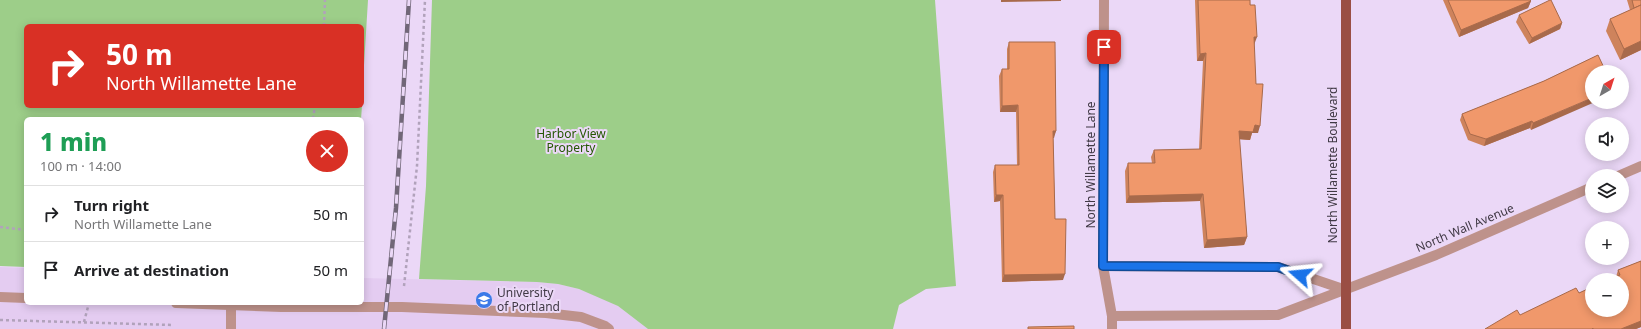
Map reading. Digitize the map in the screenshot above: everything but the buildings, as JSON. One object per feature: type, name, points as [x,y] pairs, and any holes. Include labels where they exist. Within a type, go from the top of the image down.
[{"type":"main road","name":"North Willamette Boulevard","points":[[1346,0],[1346,329]]},
{"type":"street","name":"North Willamette Lane","points":[[1104,0],[1103,266],[1112,316],[1112,329]]},
{"type":"street","points":[[1629,171],[1641,166]]},
{"type":"street","name":"North Wall Avenue","points":[[1112,316],[1278,315],[1436,255],[1585,190]]},
{"type":"street","points":[[1103,266],[1278,267],[1346,290]]},
{"type":"street","points":[[0,297],[24,298]]},
{"type":"street","points":[[231,329],[231,305],[281,307],[402,306],[546,314],[581,317],[609,329]]},
{"type":"path","points":[[324,24],[325,0]]},
{"type":"path","points":[[402,306],[417,166],[425,0]]},
{"type":"path","points":[[0,227],[24,230]]},
{"type":"path","points":[[84,322],[89,305]]},
{"type":"path","points":[[0,320],[176,325]]},
{"type":"shaded area","name":"University of Portland","points":[[0,267],[24,268],[24,305],[364,305],[364,278],[537,282],[558,284],[579,289],[618,306],[648,329],[0,329]]},
{"type":"green space","points":[[0,0],[368,0],[364,65],[364,24],[24,24],[24,108],[362,108],[361,117],[24,117],[24,267],[0,266]]},
{"type":"green space","name":"Harbor View Property","points":[[432,0],[935,0],[956,286],[926,289],[899,305],[893,329],[648,329],[618,306],[579,289],[558,284],[537,282],[419,279],[426,186]]},
{"type":"railway","points":[[384,329],[396,208],[409,0]]},
{"type":"place","name":"University of Portland","points":[[484,300]]},
{"type":"route","points":[[1104,47],[1103,266],[1278,267],[1300,275]]}]
